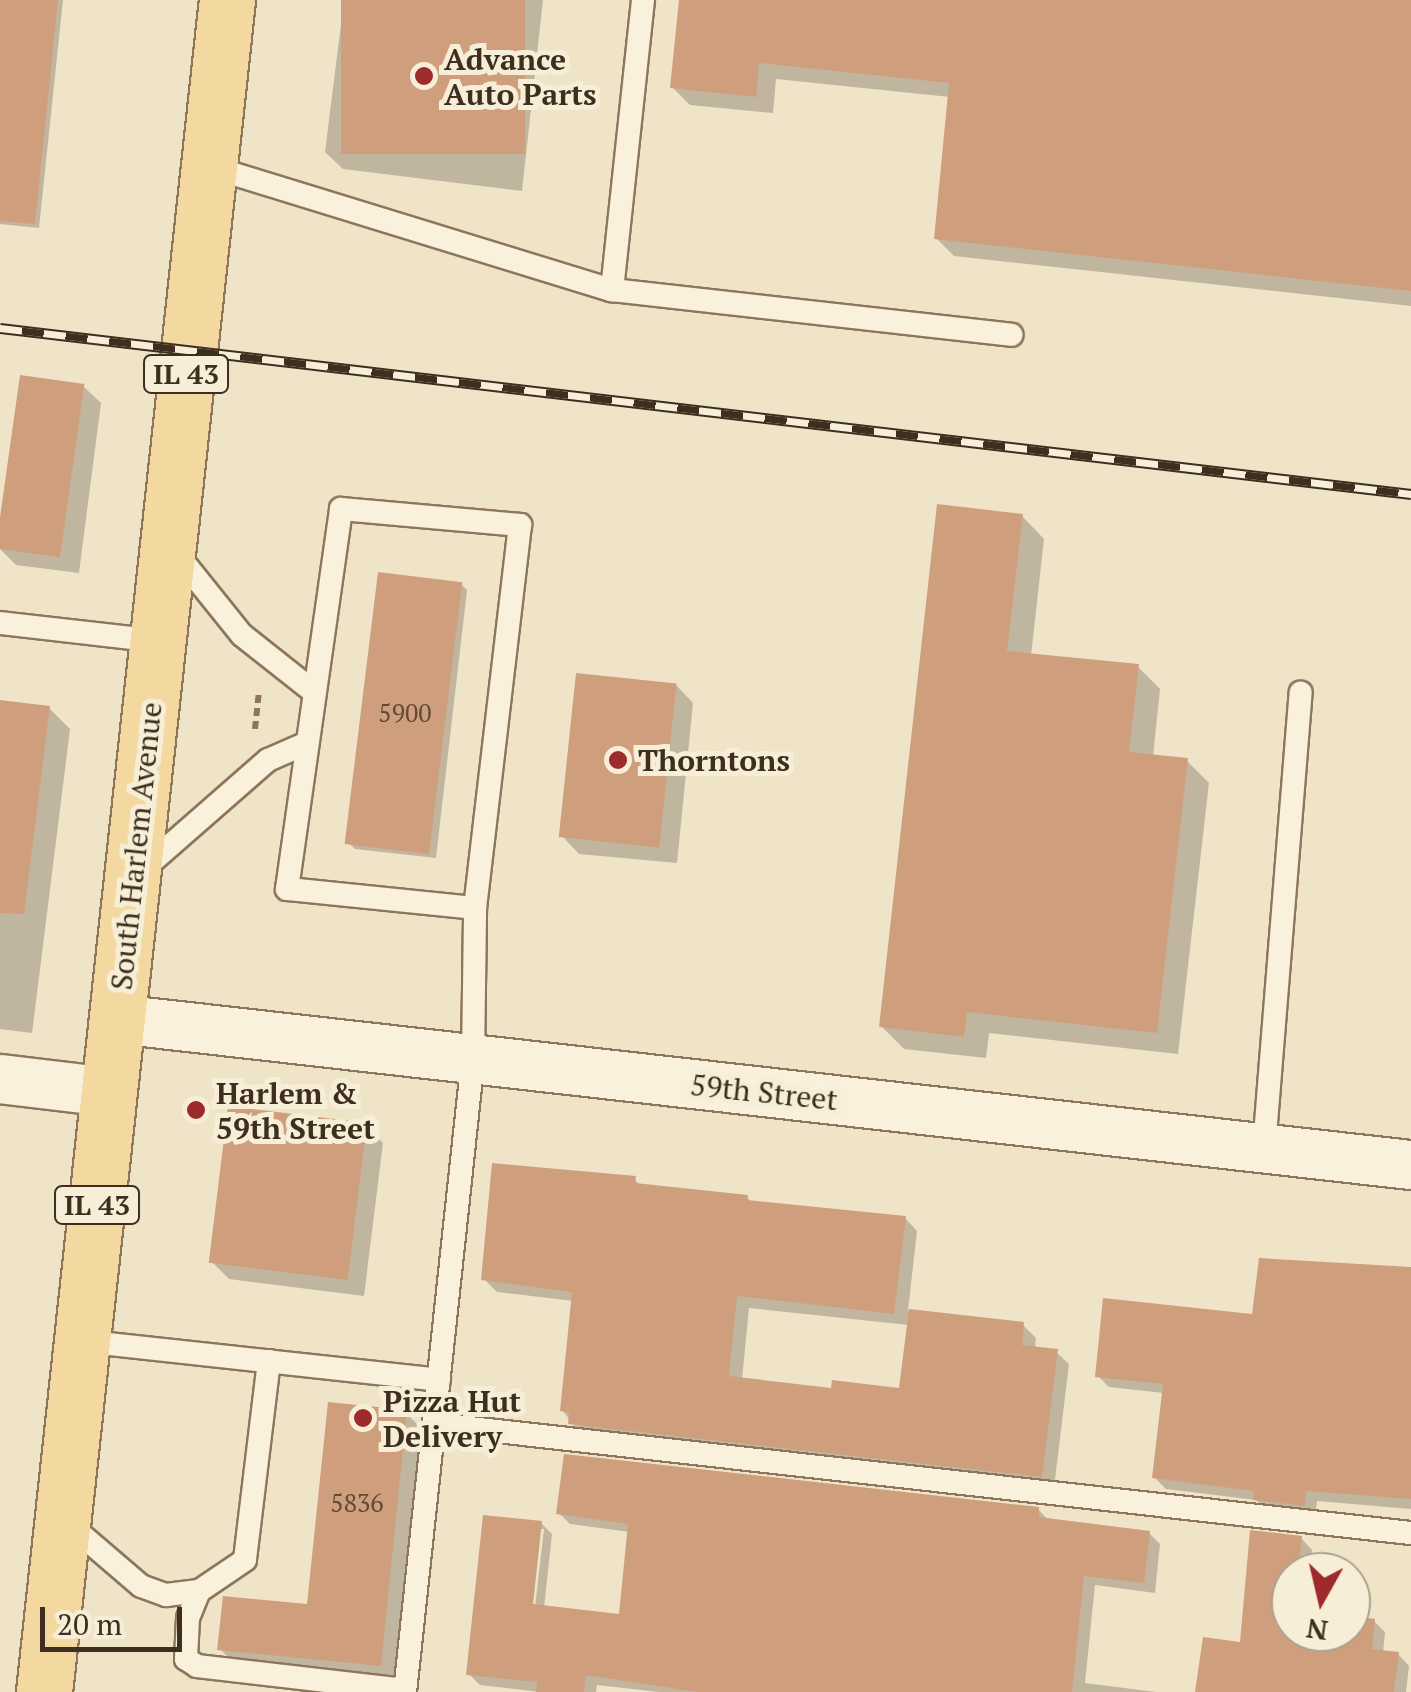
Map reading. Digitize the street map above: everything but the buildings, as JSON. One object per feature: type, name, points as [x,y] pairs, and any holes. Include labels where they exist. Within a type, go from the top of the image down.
[{"type":"main road","name":"South Harlem Avenue","points":[[44,1692],[227,0]]},
{"type":"street","name":"59th Street","points":[[117,1018],[1411,1165]]},
{"type":"street","points":[[0,1078],[109,1092]]},
{"type":"lane","points":[[612,290],[643,0]]},
{"type":"lane","points":[[208,166],[612,290],[1011,335]]},
{"type":"lane","points":[[199,1591],[186,1658],[196,1666],[405,1691],[473,1059],[475,908],[520,525],[341,508],[288,888],[475,908]]},
{"type":"lane","points":[[168,542],[242,635],[314,690]]},
{"type":"lane","points":[[0,623],[158,641]]},
{"type":"lane","points":[[1264,1148],[1302,692]]},
{"type":"lane","points":[[132,878],[268,760],[307,743]]},
{"type":"lane","points":[[82,1341],[439,1380]]},
{"type":"lane","points":[[63,1518],[141,1586],[166,1596],[199,1591],[245,1560],[269,1361]]},
{"type":"lane","points":[[434,1424],[1411,1533]]},
{"type":"path","points":[[254,736],[260,675]]},
{"type":"railway","points":[[0,328],[1411,494]]},
{"type":"place","name":"Advance Auto Parts","points":[[424,76]]},
{"type":"place","name":"Thorntons","points":[[618,760]]},
{"type":"place","name":"Harlem & 59th Street","points":[[196,1110]]},
{"type":"place","name":"Pizza Hut Delivery","points":[[363,1418]]}]
